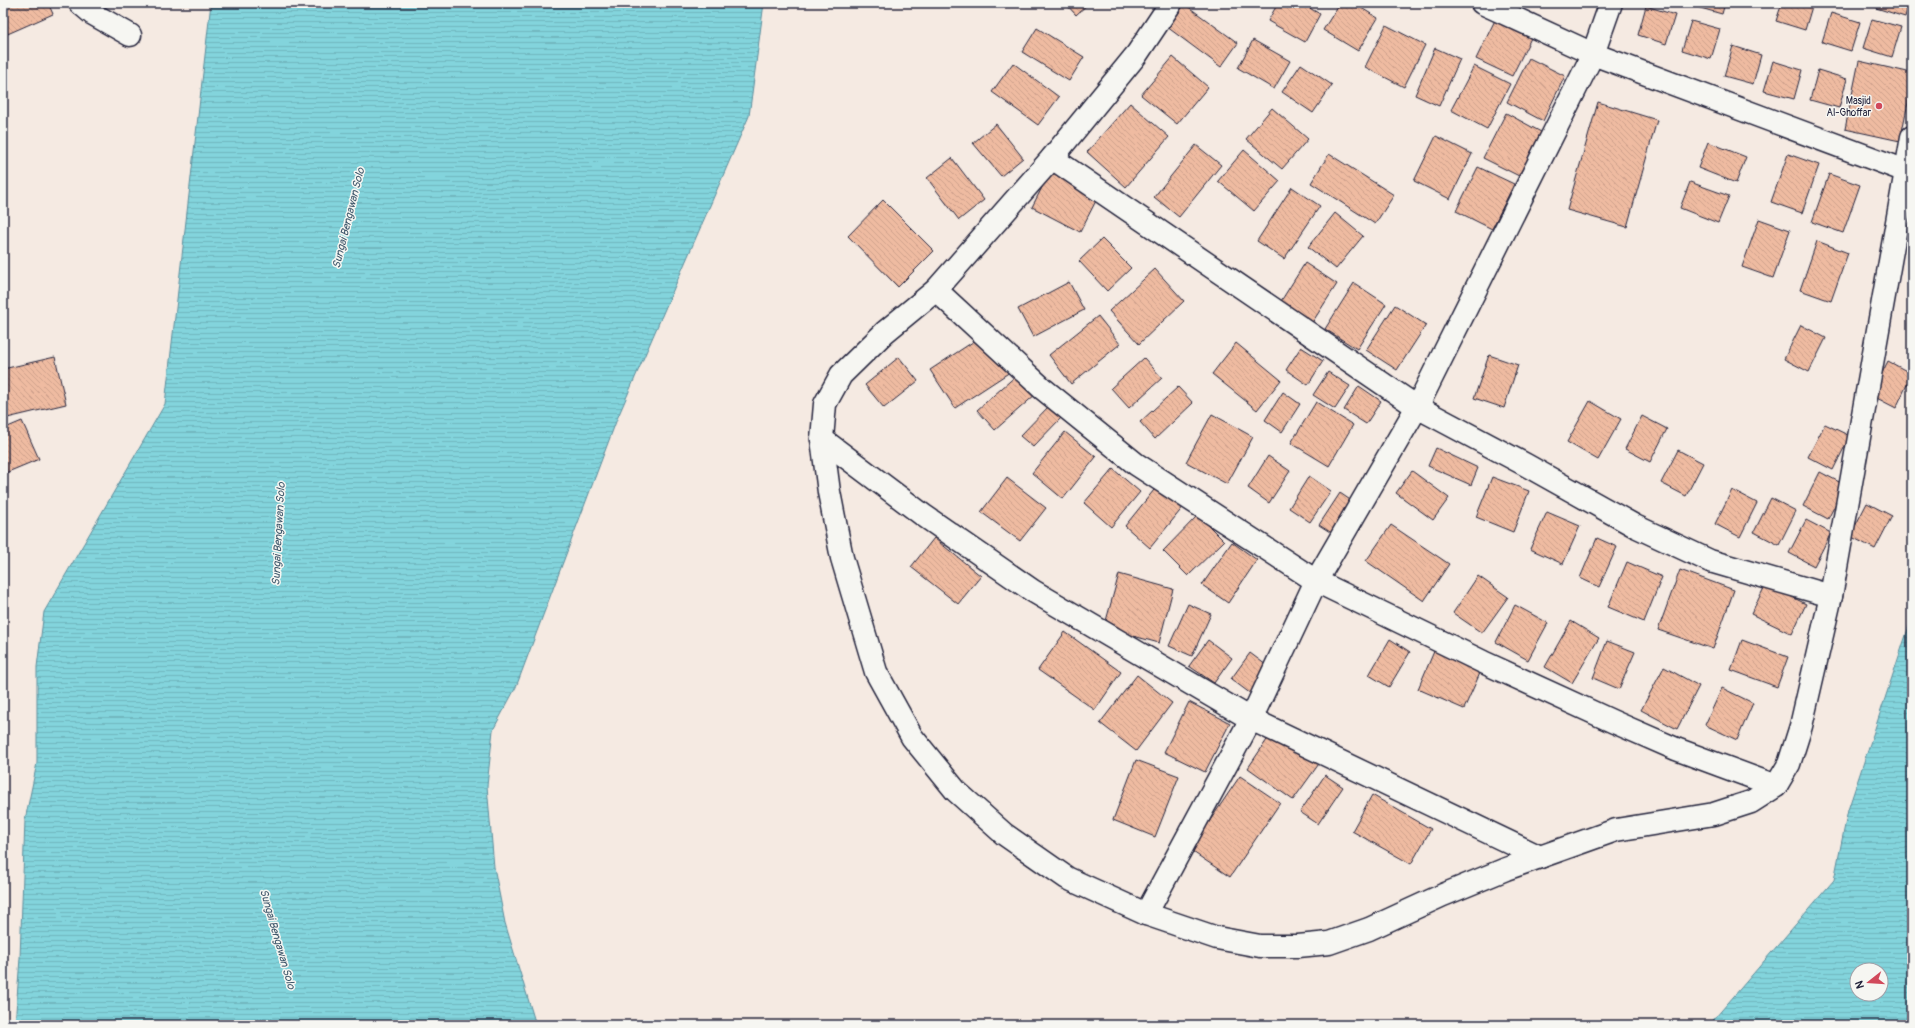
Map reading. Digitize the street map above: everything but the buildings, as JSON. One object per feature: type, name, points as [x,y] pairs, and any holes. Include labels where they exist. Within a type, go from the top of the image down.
[{"type":"street","points":[[80,3],[93,14],[130,35]]},
{"type":"street","points":[[1171,3],[1137,54],[1052,158],[936,290],[885,332],[841,375],[825,404],[822,439],[829,492],[842,558],[876,672],[912,737],[956,791],[1004,834],[1067,878],[1146,914],[1217,938],[1260,946],[1298,946],[1329,943],[1369,929],[1443,895],[1540,857],[1616,830],[1721,812],[1751,802],[1776,786],[1789,764],[1801,726],[1831,596],[1912,137]]},
{"type":"street","points":[[1482,3],[1593,54],[1906,171]]},
{"type":"street","points":[[1146,914],[1251,719],[1316,582],[1417,407],[1593,54],[1611,3]]},
{"type":"street","points":[[1052,158],[1417,407],[1526,465],[1635,526],[1710,561],[1831,596]]},
{"type":"street","points":[[936,290],[1042,388],[1136,464],[1316,582],[1483,662],[1614,722],[1676,749],[1776,786]]},
{"type":"street","points":[[822,439],[923,515],[1033,591],[1251,719],[1540,857]]},
{"type":"water","name":"Sungai Bengawan Solo","points":[[211,3],[764,3],[749,116],[617,419],[516,687],[493,730],[487,786],[494,867],[505,923],[536,1025],[15,1025],[20,958],[25,820],[37,763],[37,667],[44,612],[165,404]]},
{"type":"water","points":[[1912,617],[1912,1025],[1709,1025],[1834,880],[1848,810]]},
{"type":"place","name":"Masjid Al-Ghoffar","points":[[1879,106]]}]
